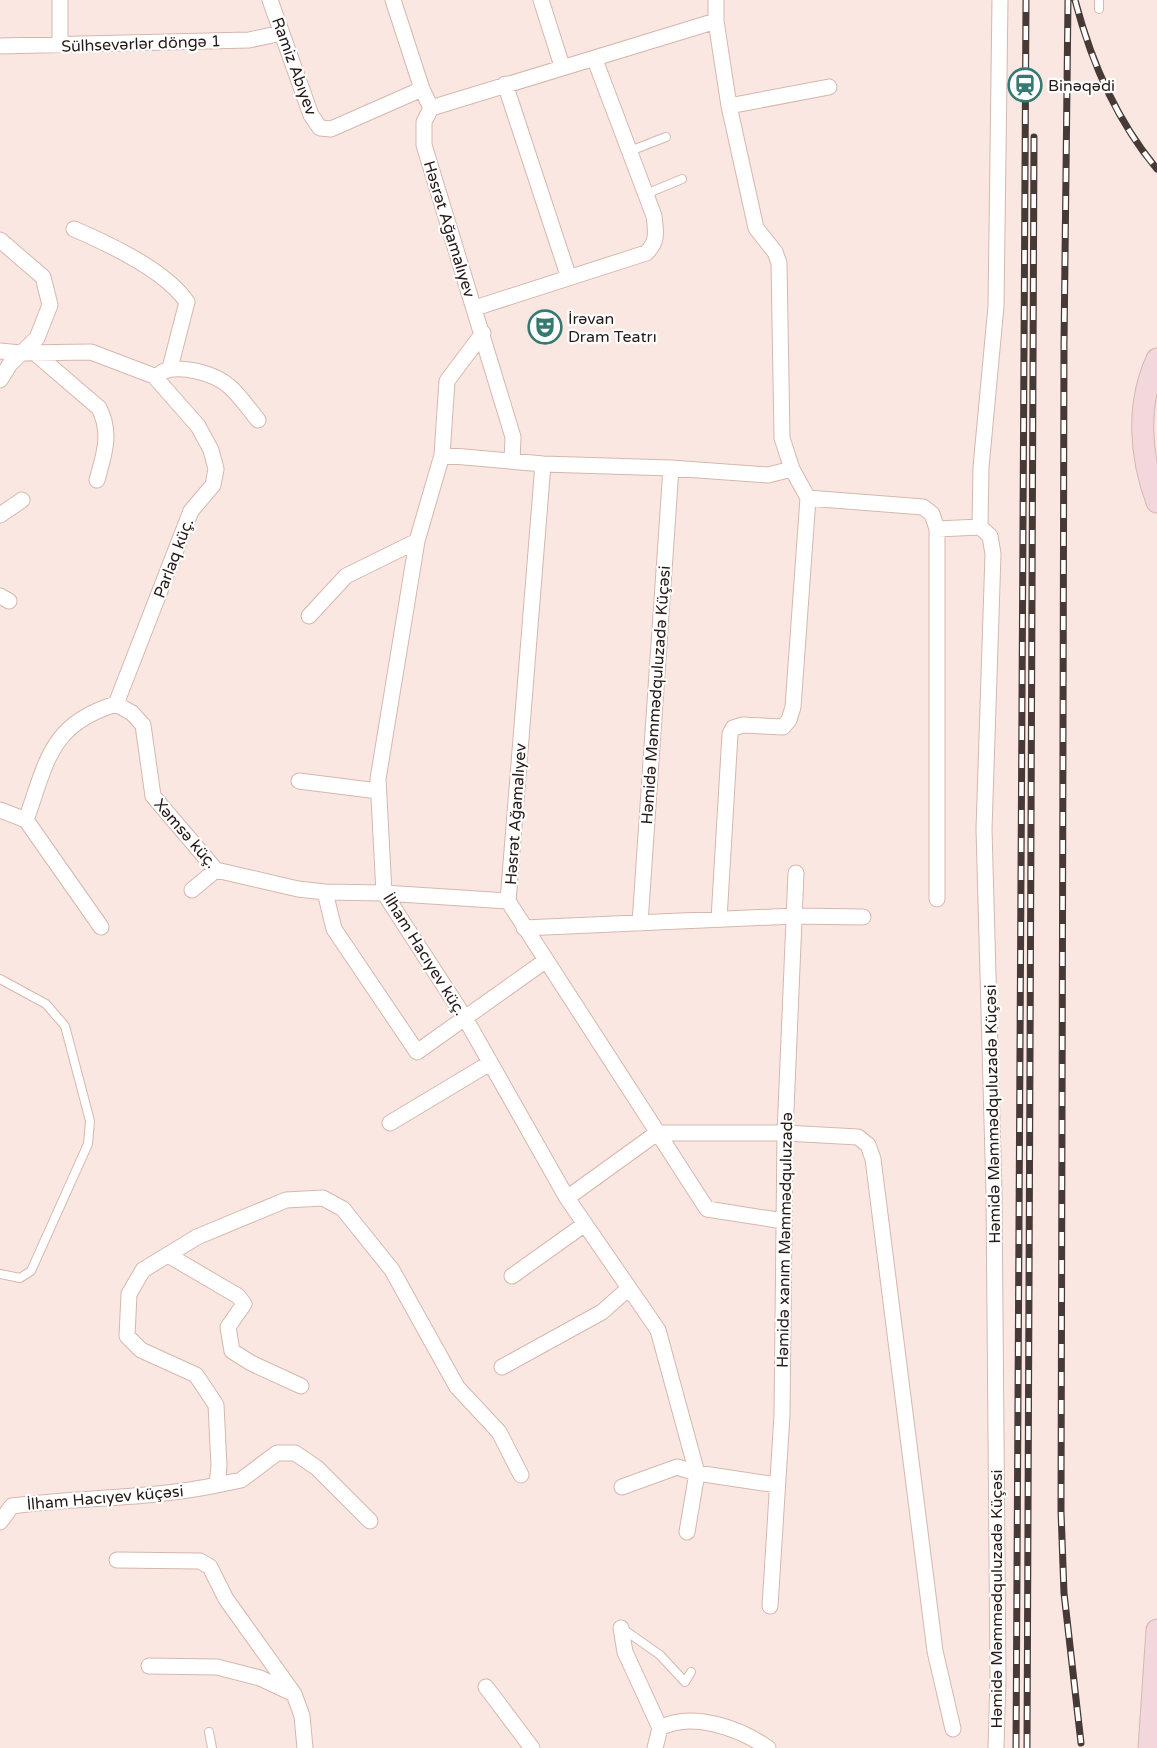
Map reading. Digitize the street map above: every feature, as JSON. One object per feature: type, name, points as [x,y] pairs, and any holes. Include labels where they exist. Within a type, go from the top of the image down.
[{"type":"main road","points":[[1157,359],[1147,385],[1142,412],[1148,469],[1157,502]]},
{"type":"main road","points":[[1148,469],[1157,395]]},
{"type":"main road","points":[[1149,1748],[1157,1630]]},
{"type":"street","points":[[60,0],[60,45]]},
{"type":"street","name":"Ramiz Abıyev","points":[[270,0],[311,115],[320,128],[331,129],[422,89]]},
{"type":"street","points":[[393,0],[422,89],[431,108],[562,66],[595,60],[717,21]]},
{"type":"street","points":[[541,0],[562,66]]},
{"type":"street","points":[[716,0],[729,106],[756,228],[775,252],[779,263],[782,438],[792,469],[808,498],[793,707],[789,720],[783,727],[743,725],[733,728],[730,734],[720,919]]},
{"type":"street","points":[[937,529],[980,528],[981,467],[996,306],[1000,0]]},
{"type":"street","name":"Sülhsevərlər döngə 1","points":[[0,46],[249,40],[282,33]]},
{"type":"street","points":[[475,308],[646,253],[654,246],[656,235],[654,216],[595,60]]},
{"type":"street","points":[[505,84],[569,278]]},
{"type":"street","points":[[729,106],[829,87]]},
{"type":"street","name":"Həsrət Ağamalıyev","points":[[431,108],[424,122],[424,146],[513,436],[512,461]]},
{"type":"street","points":[[74,229],[109,244],[177,288],[187,302],[170,368]]},
{"type":"street","points":[[0,240],[43,277],[50,305],[37,338],[28,353],[0,380]]},
{"type":"street","name":"İlham Hacıyev küç.","points":[[483,333],[447,381],[442,455],[417,541],[378,792],[384,892],[465,1018],[567,1198],[658,1330],[698,1473],[687,1532]]},
{"type":"street","name":"Parlaq küç.","points":[[0,351],[91,352],[154,376],[198,426],[211,450],[216,469],[213,485],[191,511],[116,704]]},
{"type":"street","points":[[28,353],[99,408],[107,436],[97,480]]},
{"type":"street","points":[[154,376],[170,368],[187,369],[229,385],[258,420]]},
{"type":"street","points":[[442,455],[543,464],[670,468],[768,475],[792,469]]},
{"type":"street","name":"Həsrət Ağamalıyev","points":[[543,464],[508,901],[707,1209],[783,1221]]},
{"type":"street","name":"Həmidə Məmmədquluzadə Küçəsi","points":[[640,923],[670,468]]},
{"type":"street","points":[[808,498],[923,507],[932,514],[937,529],[937,899]]},
{"type":"street","points":[[0,515],[22,500]]},
{"type":"street","name":"Həmidə Məmmədquluzadə Küçəsi","points":[[980,528],[990,536],[993,554],[984,829],[995,1228],[998,1667],[996,1748]]},
{"type":"street","points":[[309,616],[346,576],[417,541]]},
{"type":"street","points":[[26,820],[52,748],[71,724],[93,711],[116,704]]},
{"type":"street","name":"Xəmsə küç.","points":[[116,704],[132,713],[143,724],[153,796],[216,870],[298,889],[325,892],[384,892],[508,901]]},
{"type":"street","points":[[299,781],[378,792]]},
{"type":"street","points":[[0,810],[26,820],[101,927]]},
{"type":"street","points":[[192,890],[216,870]]},
{"type":"street","name":"Həmidə xanım Məmmədquluzadə","points":[[770,1606],[782,1415],[785,1133],[796,873]]},
{"type":"street","points":[[325,892],[334,929],[417,1052],[545,961]]},
{"type":"street","points":[[524,928],[794,916],[863,917]]},
{"type":"street","points":[[390,1123],[490,1063]]},
{"type":"street","points":[[567,1198],[657,1132],[785,1133],[858,1137],[868,1145],[873,1159],[935,1651],[953,1729]]},
{"type":"street","points":[[217,1485],[219,1466],[216,1405],[196,1375],[141,1350],[127,1336],[129,1294],[143,1270],[197,1237],[286,1200],[323,1198],[343,1209],[392,1270],[457,1387],[499,1432],[521,1475]]},
{"type":"street","points":[[512,1276],[585,1224]]},
{"type":"street","points":[[168,1255],[238,1296],[244,1305],[228,1327],[232,1351],[301,1386]]},
{"type":"street","points":[[502,1367],[602,1312],[629,1288]]},
{"type":"street","name":"İlham Hacıyev küçəsi","points":[[0,1522],[12,1506],[69,1498],[188,1491],[241,1480],[277,1453],[295,1453],[317,1468],[369,1521]]},
{"type":"street","points":[[622,1487],[677,1467],[698,1473],[777,1485]]},
{"type":"street","points":[[117,1560],[200,1561],[210,1568],[225,1599],[294,1694],[302,1716],[305,1748]]},
{"type":"street","points":[[621,1628],[625,1652],[660,1728],[655,1748]]},
{"type":"street","points":[[149,1666],[228,1669],[260,1678],[294,1694]]},
{"type":"street","points":[[486,1687],[532,1748]]},
{"type":"street","points":[[660,1728],[672,1721],[699,1720],[743,1735],[768,1748]]},
{"type":"lane","points":[[1099,0],[1099,9]]},
{"type":"lane","points":[[630,151],[666,137]]},
{"type":"lane","points":[[645,194],[682,179]]},
{"type":"lane","points":[[0,979],[46,1004],[65,1026],[90,1121],[88,1144],[31,1270],[20,1278],[0,1274]]},
{"type":"lane","points":[[621,1628],[660,1655],[685,1682],[691,1672]]},
{"type":"lane","points":[[209,1732],[212,1748]]},
{"type":"railway","points":[[1016,1748],[1026,0]]},
{"type":"railway","points":[[1068,0],[1064,345],[1061,1511],[1064,1593],[1081,1743]]},
{"type":"railway","points":[[1075,0],[1097,67],[1117,110],[1157,169]]},
{"type":"railway","points":[[1027,1748],[1034,137]]},
{"type":"place","name":"Binəqədi","points":[[1025,85]]},
{"type":"place","name":"İrəvan Dram Teatrı","points":[[545,327]]}]
